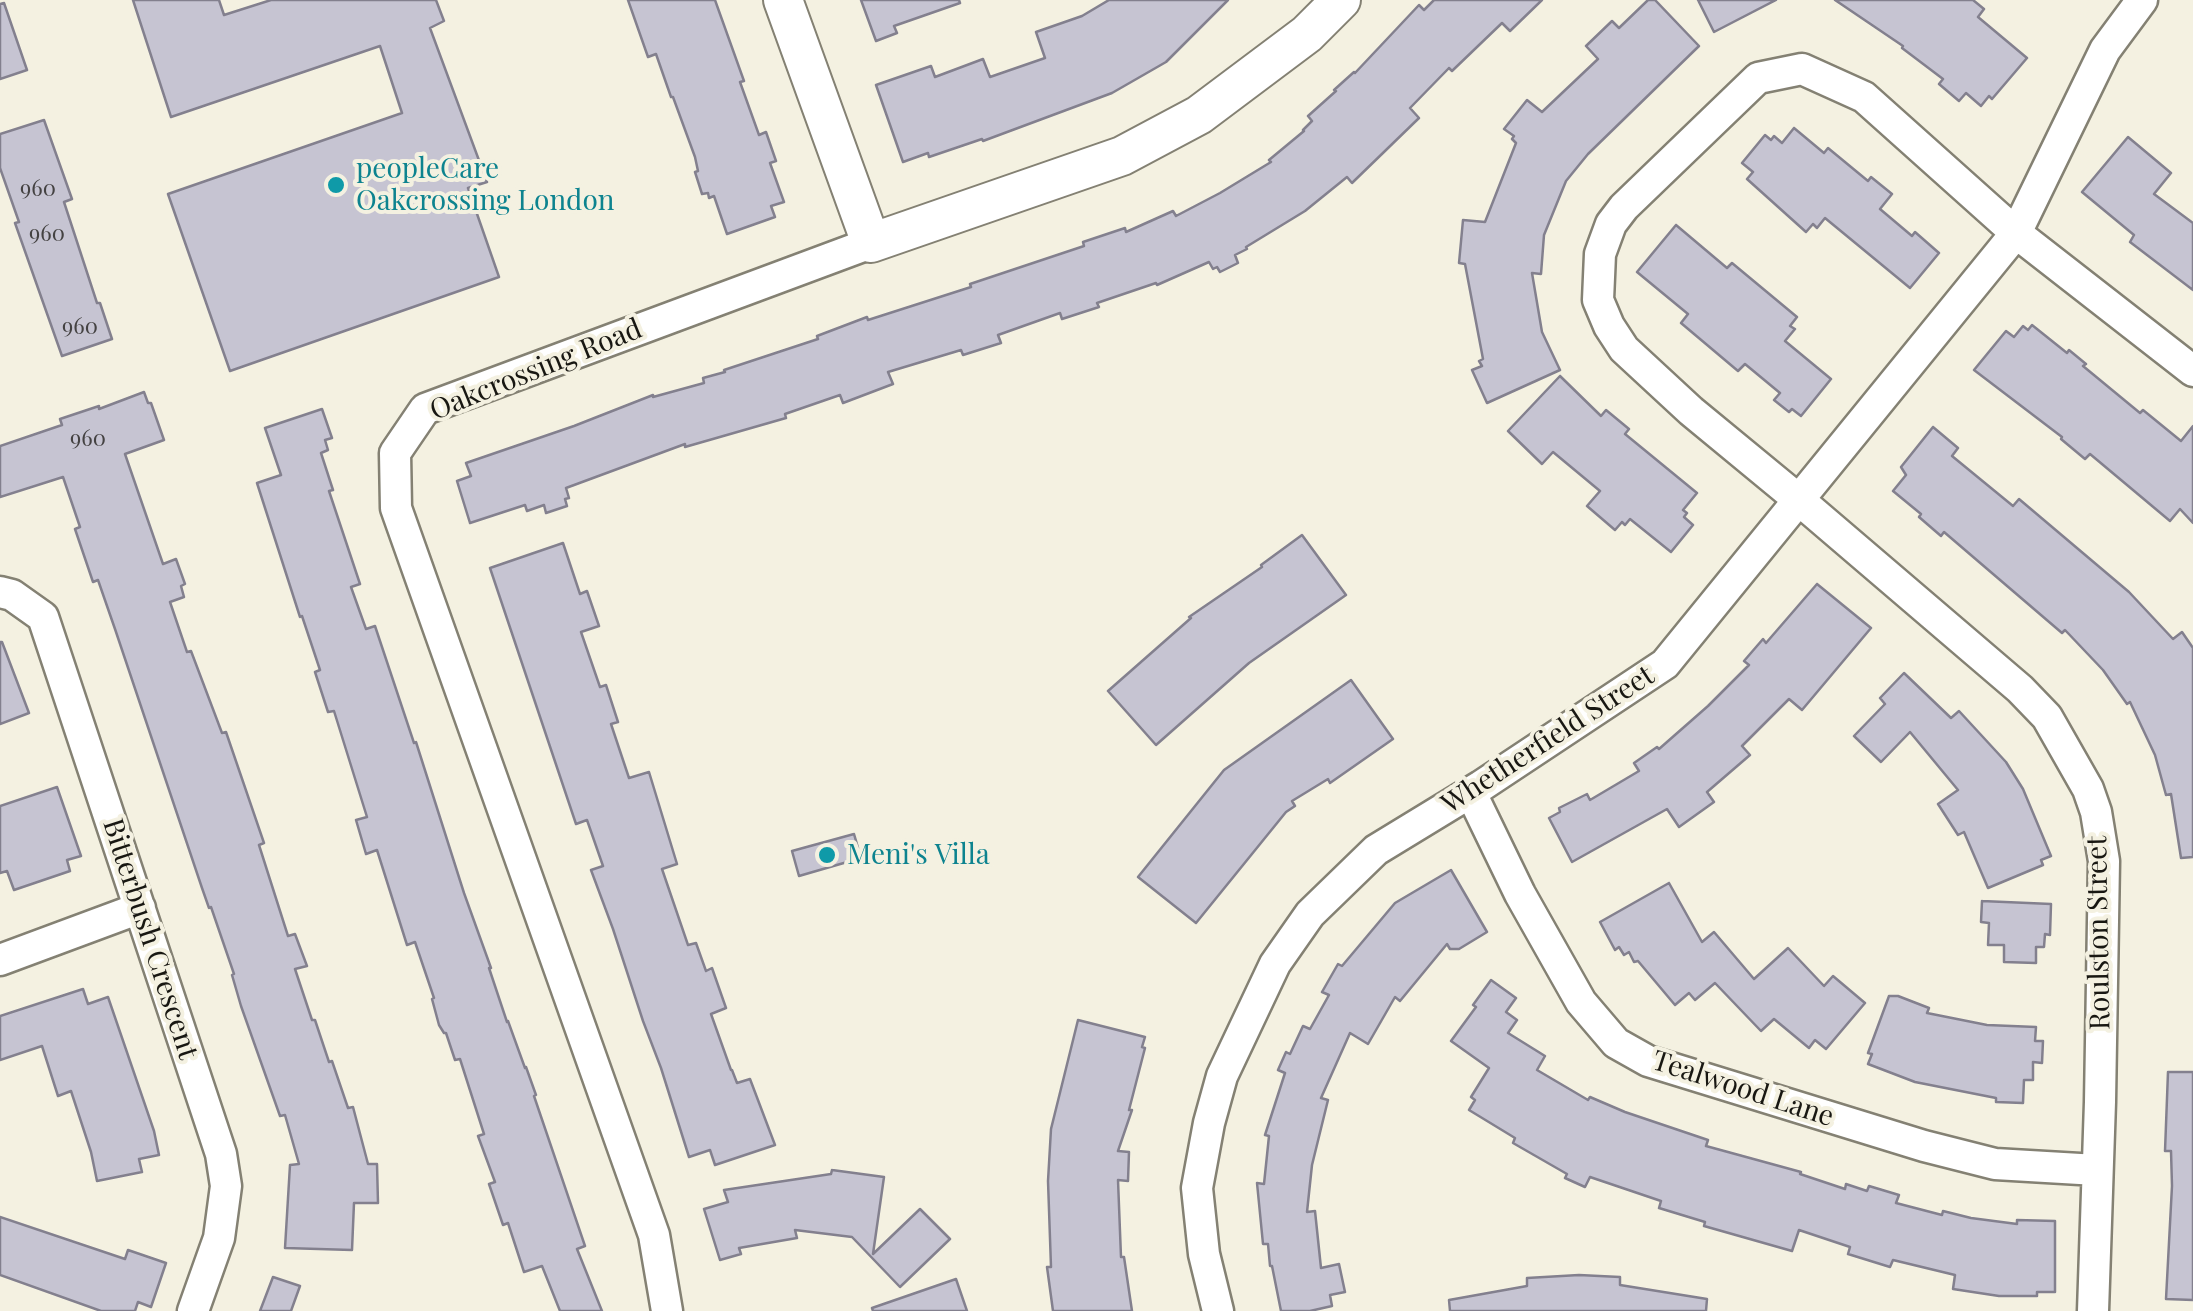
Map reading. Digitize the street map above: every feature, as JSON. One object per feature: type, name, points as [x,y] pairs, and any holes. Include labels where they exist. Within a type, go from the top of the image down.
[{"type":"street","points":[[784,0],[871,243]]},
{"type":"street","name":"Oakcrossing Road","points":[[667,1311],[654,1235],[396,508],[394,454],[425,408],[871,243],[1122,156],[1198,115],[1307,34],[1341,0]]},
{"type":"street","name":"Whetherfield Street","points":[[1218,1311],[1204,1254],[1197,1188],[1209,1123],[1222,1076],[1275,964],[1310,914],[1376,850],[1471,793],[1665,664],[2016,232],[2105,50],[2142,0]]},
{"type":"street","name":"Roulston Street","points":[[2093,1311],[2104,861],[2088,788],[2048,718],[2020,689],[1624,350],[1598,300],[1600,254],[1611,224],[1624,207],[1758,78],[1802,69],[1864,97],[2016,232],[2193,371]]},
{"type":"street","name":"Bitterbush Crescent","points":[[0,592],[12,595],[43,617],[220,1154],[226,1186],[219,1238],[193,1311]]},
{"type":"street","name":"Tealwood Lane","points":[[1471,793],[1520,894],[1581,1002],[1616,1043],[1648,1061],[1924,1146],[1995,1164],[2098,1170]]},
{"type":"street","points":[[0,960],[140,908]]},
{"type":"building","name":"peopleCare Oakcrossing London","points":[[133,0],[219,0],[224,15],[271,0],[436,0],[444,21],[430,28],[487,182],[468,188],[499,277],[230,371],[168,194],[402,113],[380,46],[171,117]]},
{"type":"building","points":[[628,0],[715,0],[759,135],[766,132],[776,161],[770,163],[784,202],[771,206],[775,217],[727,234],[714,196],[702,194],[695,157],[673,97],[656,54],[648,57]]},
{"type":"building","points":[[861,0],[960,3],[894,26],[897,33],[876,41]]},
{"type":"building","points":[[1109,0],[1228,0],[1166,62],[1112,93],[983,141],[903,162],[876,85],[931,66],[935,77],[983,59],[990,77],[1045,58],[1036,32],[1082,16]]},
{"type":"building","points":[[1434,0],[1542,0],[1510,31],[1502,23],[1452,71],[1449,68],[1410,108],[1419,118],[1352,183],[1347,177],[1305,211],[1246,247],[1235,255],[1238,263],[1220,272],[1209,262],[1157,285],[1097,303],[1099,307],[1062,319],[1060,313],[998,335],[1001,343],[963,355],[961,350],[888,372],[893,384],[843,403],[840,395],[785,414],[786,418],[685,444],[566,488],[567,506],[546,513],[544,505],[527,511],[525,505],[470,523],[457,481],[471,476],[466,463],[653,395],[704,383],[703,378],[818,339],[817,336],[867,317],[868,320],[971,287],[970,284],[1125,228],[1126,232],[1173,211],[1176,216],[1220,193],[1271,162],[1304,131],[1312,121],[1308,116],[1419,5],[1424,10]]},
{"type":"building","points":[[1648,0],[1655,0],[1699,46],[1588,154],[1566,181],[1544,235],[1541,274],[1532,273],[1542,332],[1560,370],[1487,403],[1472,370],[1482,366],[1479,361],[1483,359],[1465,264],[1459,263],[1463,220],[1485,222],[1516,143],[1514,136],[1504,129],[1527,100],[1542,112],[1598,59],[1586,46],[1612,21],[1619,28]]},
{"type":"building","points":[[1698,0],[1776,0],[1714,32]]},
{"type":"building","points":[[1835,0],[1973,0],[1984,9],[1978,17],[2027,58],[1992,99],[1989,96],[1981,106],[1966,93],[1959,101],[1939,84],[1943,79],[1903,46]]},
{"type":"building","points":[[4,3],[27,70],[0,79],[0,4]]},
{"type":"building","points":[[44,120],[72,199],[64,202],[112,339],[62,356],[0,168],[0,134]]},
{"type":"building","points":[[1794,128],[1824,153],[1828,148],[1868,181],[1871,177],[1892,194],[1880,209],[1939,253],[1910,288],[1825,218],[1817,228],[1813,224],[1806,232],[1747,179],[1753,172],[1742,163],[1765,135],[1782,143]]},
{"type":"building","points":[[2128,137],[2171,173],[2154,194],[2193,223],[2193,290],[2130,242],[2134,235],[2082,192]]},
{"type":"building","points":[[1676,225],[1727,268],[1732,263],[1797,317],[1790,326],[1795,329],[1785,341],[1831,379],[1801,416],[1774,400],[1780,393],[1745,364],[1738,371],[1681,323],[1688,314],[1637,272]]},
{"type":"building","points":[[2032,325],[2067,353],[2069,350],[2140,413],[2143,410],[2181,441],[2193,426],[2193,523],[2180,509],[2170,521],[2090,454],[2085,459],[1974,370],[2006,331],[2014,337],[2023,326],[2028,330]]},
{"type":"building","points":[[1560,376],[1601,416],[1606,410],[1629,429],[1625,434],[1697,493],[1683,510],[1687,513],[1684,517],[1693,525],[1671,552],[1630,519],[1615,530],[1587,506],[1600,491],[1553,452],[1542,464],[1508,431]]},
{"type":"building","points":[[144,392],[164,440],[125,454],[163,564],[176,559],[185,584],[181,586],[184,597],[170,602],[187,652],[191,651],[222,733],[226,732],[264,843],[259,845],[288,936],[295,934],[307,966],[295,969],[312,1020],[348,1108],[353,1107],[368,1164],[377,1164],[378,1203],[354,1203],[352,1250],[285,1248],[290,1165],[299,1164],[285,1115],[280,1116],[241,1006],[234,974],[98,580],[93,582],[63,477],[0,497],[0,446],[62,425],[60,419]]},
{"type":"building","points":[[322,409],[332,438],[325,440],[328,450],[321,453],[333,490],[329,491],[360,584],[351,587],[366,629],[375,626],[416,742],[585,1246],[577,1249],[602,1311],[560,1311],[542,1266],[524,1272],[508,1223],[503,1225],[489,1184],[495,1182],[478,1136],[484,1134],[460,1059],[455,1060],[446,1033],[439,1025],[415,942],[407,945],[377,850],[366,854],[356,820],[367,817],[334,711],[328,712],[315,672],[320,670],[257,483],[281,475],[265,428]]},
{"type":"building","points":[[1933,427],[1958,448],[1952,456],[2013,506],[2019,499],[2129,592],[2173,639],[2182,632],[2193,648],[2193,857],[2181,858],[2171,794],[2166,795],[2155,755],[2130,702],[2127,704],[2103,670],[2065,630],[2062,633],[1944,532],[1941,536],[1893,491],[1906,475],[1901,467]]},
{"type":"building","points":[[1302,535],[1346,595],[1249,663],[1156,745],[1108,691],[1189,617]]},
{"type":"building","points":[[563,543],[580,594],[587,591],[599,626],[581,632],[600,687],[606,685],[618,722],[611,724],[629,778],[649,772],[677,864],[662,869],[688,945],[696,943],[706,971],[712,968],[726,1008],[711,1014],[737,1083],[750,1079],[775,1145],[715,1165],[710,1150],[689,1157],[591,870],[603,866],[587,820],[576,824],[490,568]]},
{"type":"building","points":[[1817,584],[1871,628],[1802,710],[1789,699],[1742,746],[1750,755],[1707,792],[1714,802],[1679,827],[1667,809],[1572,862],[1549,818],[1560,812],[1559,808],[1587,794],[1590,800],[1639,771],[1634,763],[1659,749],[1708,706],[1749,665],[1744,661],[1763,639],[1766,643]]},
{"type":"building","points":[[0,642],[29,713],[0,724]]},
{"type":"building","points":[[1904,673],[1951,718],[1959,711],[2006,762],[2023,789],[2051,856],[2041,860],[2043,865],[1988,888],[1964,832],[1958,835],[1938,804],[1958,790],[1910,732],[1881,762],[1854,736],[1885,704],[1880,698]]},
{"type":"building","points":[[1351,680],[1393,739],[1330,783],[1328,779],[1292,801],[1295,806],[1196,923],[1138,877],[1224,770]]},
{"type":"building","points":[[57,787],[81,856],[67,860],[70,871],[14,890],[7,871],[0,873],[0,806]]},
{"type":"building","name":"Meni's Villa","points":[[854,834],[861,858],[799,876],[792,851]]},
{"type":"building","points":[[1451,870],[1487,932],[1459,949],[1450,949],[1447,944],[1400,1001],[1395,997],[1368,1044],[1350,1033],[1321,1098],[1328,1100],[1312,1165],[1307,1212],[1315,1211],[1321,1268],[1339,1264],[1345,1292],[1330,1295],[1332,1306],[1281,1311],[1268,1244],[1263,1244],[1257,1183],[1264,1184],[1269,1136],[1265,1135],[1285,1073],[1278,1070],[1303,1026],[1310,1029],[1329,995],[1322,992],[1338,964],[1342,966],[1395,903]]},
{"type":"building","points":[[1669,883],[1702,942],[1714,932],[1754,979],[1788,948],[1824,986],[1833,976],[1865,1003],[1826,1049],[1815,1040],[1809,1048],[1774,1019],[1761,1031],[1715,983],[1695,1000],[1689,993],[1675,1005],[1629,952],[1624,955],[1619,947],[1615,950],[1600,922]]},
{"type":"building","points":[[1982,901],[2051,904],[2050,935],[2045,934],[2044,947],[2036,947],[2036,963],[2004,962],[2004,945],[1988,945],[1989,923],[1981,922]]},
{"type":"building","points":[[1491,980],[1516,998],[1506,1012],[1517,1020],[1508,1033],[1545,1056],[1537,1070],[1588,1100],[1590,1097],[1708,1140],[1706,1146],[1801,1172],[1845,1189],[1846,1184],[1867,1191],[1869,1186],[1899,1195],[1896,1203],[1942,1215],[1943,1211],[2017,1224],[2017,1220],[2055,1221],[2055,1292],[1999,1296],[1953,1289],[1955,1275],[1893,1260],[1890,1267],[1848,1254],[1850,1247],[1799,1230],[1792,1251],[1704,1226],[1705,1222],[1659,1208],[1661,1201],[1590,1177],[1585,1187],[1565,1178],[1567,1174],[1513,1143],[1515,1138],[1469,1110],[1475,1100],[1471,1097],[1489,1068],[1451,1041]]},
{"type":"building","points":[[83,989],[88,1004],[108,997],[159,1155],[139,1159],[142,1172],[97,1181],[71,1091],[58,1096],[42,1046],[0,1060],[0,1016]]},
{"type":"building","points":[[1889,996],[1929,1008],[1927,1013],[1987,1025],[2036,1027],[2035,1041],[2043,1041],[2042,1063],[2033,1062],[2033,1080],[2024,1080],[2023,1103],[1996,1102],[1996,1098],[1915,1082],[1868,1064],[1872,1054],[1868,1053]]},
{"type":"building","points":[[1078,1020],[1145,1037],[1132,1110],[1118,1151],[1129,1152],[1128,1181],[1118,1180],[1121,1257],[1132,1311],[1053,1311],[1047,1267],[1051,1267],[1051,1129]]},
{"type":"building","points":[[2168,1072],[2193,1072],[2193,1300],[2166,1299],[2172,1186],[2171,1151],[2165,1151]]},
{"type":"building","points":[[832,1170],[884,1177],[873,1254],[920,1209],[950,1239],[900,1287],[852,1237],[795,1230],[797,1238],[739,1248],[741,1254],[720,1260],[704,1209],[728,1202],[724,1190],[831,1174]]},
{"type":"building","points":[[0,1217],[125,1259],[128,1250],[166,1263],[151,1307],[138,1302],[135,1311],[101,1311],[0,1275]]},
{"type":"building","points":[[273,1277],[300,1286],[291,1311],[260,1311]]},
{"type":"building","points":[[1620,1277],[1620,1285],[1707,1299],[1706,1311],[1450,1311],[1449,1300],[1527,1286],[1527,1278]]},
{"type":"building","points":[[956,1279],[967,1311],[873,1311],[872,1308]]},
{"type":"place","name":"peopleCare Oakcrossing London","points":[[336,185]]},
{"type":"place","name":"Meni's Villa","points":[[827,855]]}]
